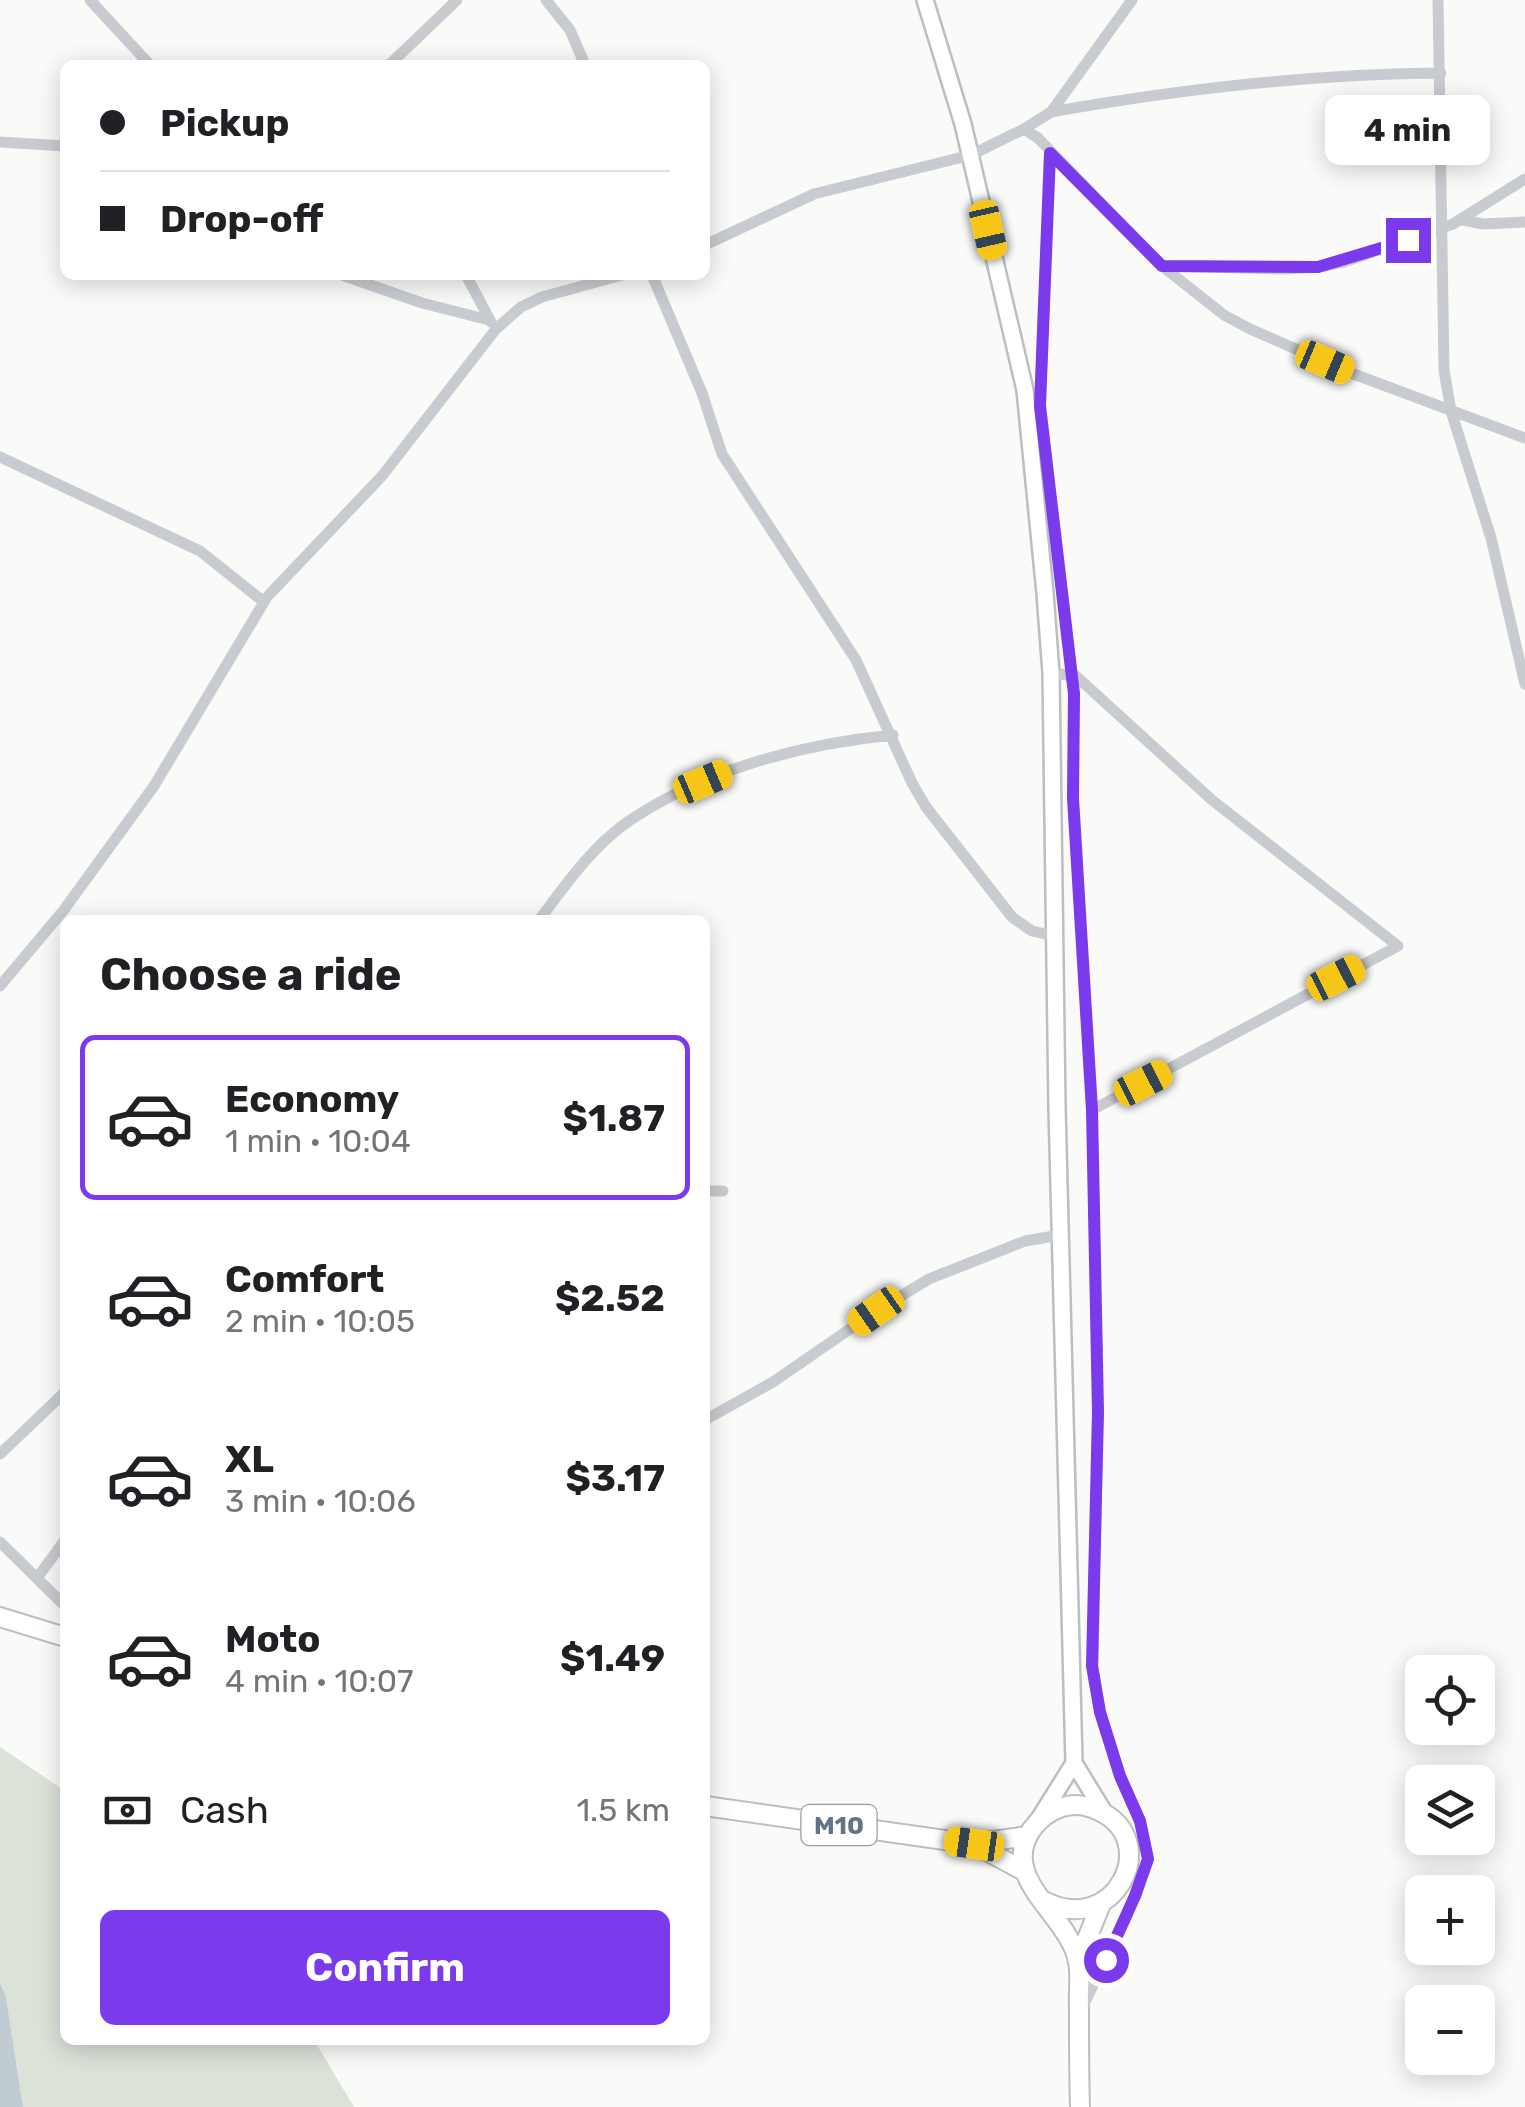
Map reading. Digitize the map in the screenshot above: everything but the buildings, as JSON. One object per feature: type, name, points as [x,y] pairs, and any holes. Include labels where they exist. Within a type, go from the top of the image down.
[{"type":"main road","points":[[0,1617],[60,1635]]},
{"type":"main road","points":[[1044,1901],[1072,1911],[1101,1904],[1114,1895],[1128,1867],[1124,1836],[1104,1812],[1069,1805],[1052,1810],[1032,1828],[1023,1853],[1028,1882],[1064,1928],[1078,1961]]},
{"type":"main road","name":"M10","points":[[710,1807],[974,1844],[1024,1871]]},
{"type":"main road","name":"M10","points":[[974,1844],[1032,1828]]},
{"type":"main road","points":[[1080,2107],[1078,1961],[1101,1904]]},
{"type":"street","points":[[90,0],[145,60]]},
{"type":"street","points":[[394,60],[457,0]]},
{"type":"street","points":[[546,0],[570,30],[583,60]]},
{"type":"street","points":[[925,0],[971,155],[1025,390],[1050,673],[1074,1763],[1104,1812]]},
{"type":"street","points":[[710,244],[814,194],[971,155],[1024,130],[1051,112],[1132,0]]},
{"type":"street","points":[[1438,0],[1444,370],[1451,411],[1491,538],[1525,684]]},
{"type":"street","points":[[1051,112],[1201,87],[1317,77],[1441,73]]},
{"type":"street","points":[[1024,130],[1038,138],[1162,266],[1198,297],[1250,329],[1525,438]]},
{"type":"street","points":[[0,142],[60,146]]},
{"type":"street","points":[[1050,153],[1041,435],[1071,673],[1073,798],[1092,1110],[1098,1412],[1092,1666],[1100,1712],[1120,1776],[1140,1821],[1148,1859],[1126,1918],[1078,2014]]},
{"type":"street","points":[[1162,266],[1318,267],[1444,228],[1525,179]]},
{"type":"street","points":[[1462,220],[1483,224],[1525,222]]},
{"type":"street","points":[[356,280],[492,325]]},
{"type":"street","points":[[469,280],[492,325]]},
{"type":"street","points":[[64,915],[180,746],[212,685],[264,602],[382,476],[492,325],[542,297],[604,280]]},
{"type":"street","points":[[654,280],[702,393],[722,454],[856,660],[926,806],[1012,917],[1032,931],[1056,936]]},
{"type":"street","points":[[0,457],[182,541],[264,602]]},
{"type":"street","points":[[1050,673],[1071,673],[1212,800],[1398,946],[1092,1110]]},
{"type":"street","points":[[543,915],[604,842],[674,794],[732,770],[843,740],[893,735]]},
{"type":"street","points":[[0,986],[60,919]]},
{"type":"street","points":[[710,1191],[723,1191]]},
{"type":"street","points":[[710,1417],[773,1382],[928,1279],[1025,1242],[1060,1235]]},
{"type":"street","points":[[0,1454],[60,1397]]},
{"type":"street","points":[[0,1542],[60,1601]]},
{"type":"street","points":[[37,1578],[60,1547]]},
{"type":"street","points":[[1032,1828],[1074,1763]]},
{"type":"shaded area","points":[[0,1747],[60,1788],[60,2045],[317,2045],[354,2107],[23,2107],[6,1997],[0,1983]]},
{"type":"shaded area","points":[[0,1983],[6,1997],[23,2107],[0,2107]]},
{"type":"route","points":[[1106,1960],[1148,1859],[1140,1821],[1120,1776],[1100,1712],[1092,1666],[1098,1412],[1092,1110],[1073,798],[1074,694],[1040,406],[1050,153],[1162,266],[1318,267],[1408,240]]}]
